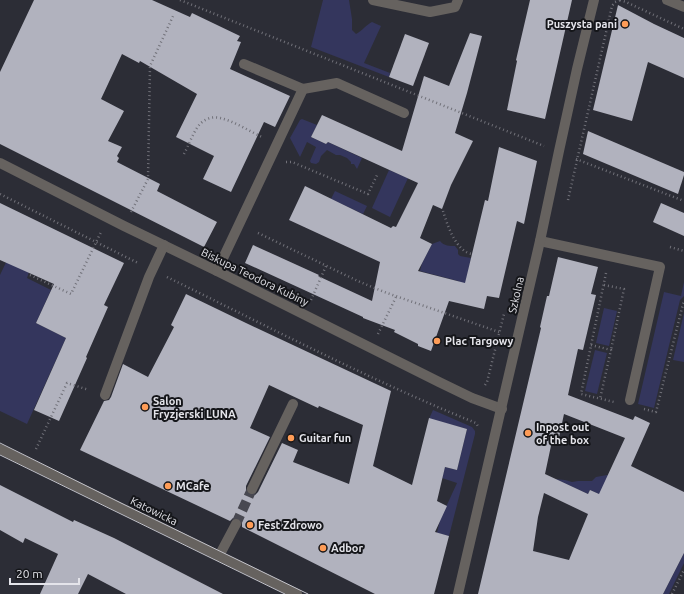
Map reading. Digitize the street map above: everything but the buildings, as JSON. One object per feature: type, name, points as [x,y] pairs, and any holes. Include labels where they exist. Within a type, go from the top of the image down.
[{"type":"street","points":[[373,0],[430,12],[455,7],[458,0]]},
{"type":"street","name":"Szkolna","points":[[458,594],[502,409],[540,241],[558,152],[594,0]]},
{"type":"street","points":[[667,0],[684,7]]},
{"type":"street","points":[[244,64],[303,89],[337,83],[404,113]]},
{"type":"street","points":[[217,271],[303,89]]},
{"type":"street","name":"Biskupa Teodora Kubiny","points":[[0,163],[472,398],[502,409]]},
{"type":"street","points":[[540,241],[660,267],[630,400]]},
{"type":"street","points":[[105,395],[146,284],[164,245]]},
{"type":"street","points":[[252,489],[293,404]]},
{"type":"street","name":"Katowicka","points":[[0,450],[297,594]]},
{"type":"street","points":[[219,556],[236,524]]},
{"type":"path","points":[[180,0],[684,201]]},
{"type":"path","points":[[577,159],[614,2],[620,0],[626,2],[684,29]]},
{"type":"path","points":[[124,226],[148,180],[150,66],[174,14]]},
{"type":"path","points":[[184,154],[200,124],[206,119],[212,118],[219,118],[233,123],[277,144]]},
{"type":"path","points":[[263,173],[282,163],[292,162],[368,194],[378,173]]},
{"type":"path","points":[[0,194],[390,386],[431,405],[476,423],[479,431]]},
{"type":"path","points":[[443,211],[455,241],[468,254],[472,254]]},
{"type":"path","points":[[30,275],[71,294],[108,218]]},
{"type":"path","points":[[258,233],[360,282],[396,297],[499,332]]},
{"type":"path","points":[[670,247],[684,251]]},
{"type":"path","points":[[309,304],[326,266]]},
{"type":"path","points":[[606,273],[581,394],[614,402]]},
{"type":"path","points":[[600,399],[624,289],[604,285]]},
{"type":"path","points":[[376,338],[396,297]]},
{"type":"path","points":[[642,409],[656,412],[684,302]]},
{"type":"path","points":[[591,345],[611,350]]},
{"type":"path","points":[[29,464],[67,383],[105,395]]},
{"type":"path","points":[[672,594],[684,570]]},
{"type":"shaded area","points":[[323,0],[349,0],[352,30],[356,34],[372,22],[381,26],[364,63],[390,73],[389,77],[311,47]]},
{"type":"shaded area","points":[[302,119],[317,125],[311,137],[326,144],[328,142],[362,158],[357,169],[347,158],[336,155],[327,150],[321,156],[319,162],[316,164],[311,163],[310,161],[316,147],[307,142],[300,157],[290,138]]},
{"type":"shaded area","points":[[389,170],[408,178],[390,217],[372,208]]},
{"type":"shaded area","points":[[335,191],[367,206],[363,214],[331,199]]},
{"type":"shaded area","points":[[440,241],[445,245],[455,246],[460,256],[471,258],[465,286],[458,281],[420,271],[422,263],[432,244]]},
{"type":"shaded area","points":[[11,252],[29,272],[27,278],[51,290],[36,323],[66,338],[27,424],[0,411],[0,275]]},
{"type":"shaded area","points":[[684,282],[684,296],[680,300],[654,408],[638,404],[664,292],[681,296]]},
{"type":"shaded area","points":[[604,308],[617,311],[609,346],[596,343]]},
{"type":"shaded area","points":[[684,313],[684,362],[673,360]]},
{"type":"shaded area","points":[[595,350],[607,353],[597,394],[585,391]]},
{"type":"shaded area","points":[[433,410],[472,427],[475,431],[449,536],[437,533],[440,520],[457,483],[442,478],[445,467],[457,470],[467,429],[429,419]]},
{"type":"shaded area","points":[[607,475],[614,479],[605,497],[590,490],[588,494],[555,479],[572,482],[592,481],[596,477]]},
{"type":"shaded area","points":[[684,553],[684,563],[669,594],[663,594]]},
{"type":"tunnel","points":[[236,524],[252,489]]},
{"type":"tram line","points":[[0,443],[308,594]]},
{"type":"tram line","points":[[0,455],[285,594]]},
{"type":"place","name":"Puszysta pani","points":[[625,24]]},
{"type":"place","name":"Plac Targowy","points":[[437,341]]},
{"type":"place","name":"Salon Fryzjerski LUNA","points":[[145,407]]},
{"type":"place","name":"Inpost out of the box","points":[[528,433]]},
{"type":"place","name":"Guitar fun","points":[[291,438]]},
{"type":"place","name":"MCafe","points":[[168,486]]},
{"type":"place","name":"Fest Zdrowo","points":[[250,525]]},
{"type":"place","name":"Adbor","points":[[323,548]]}]
